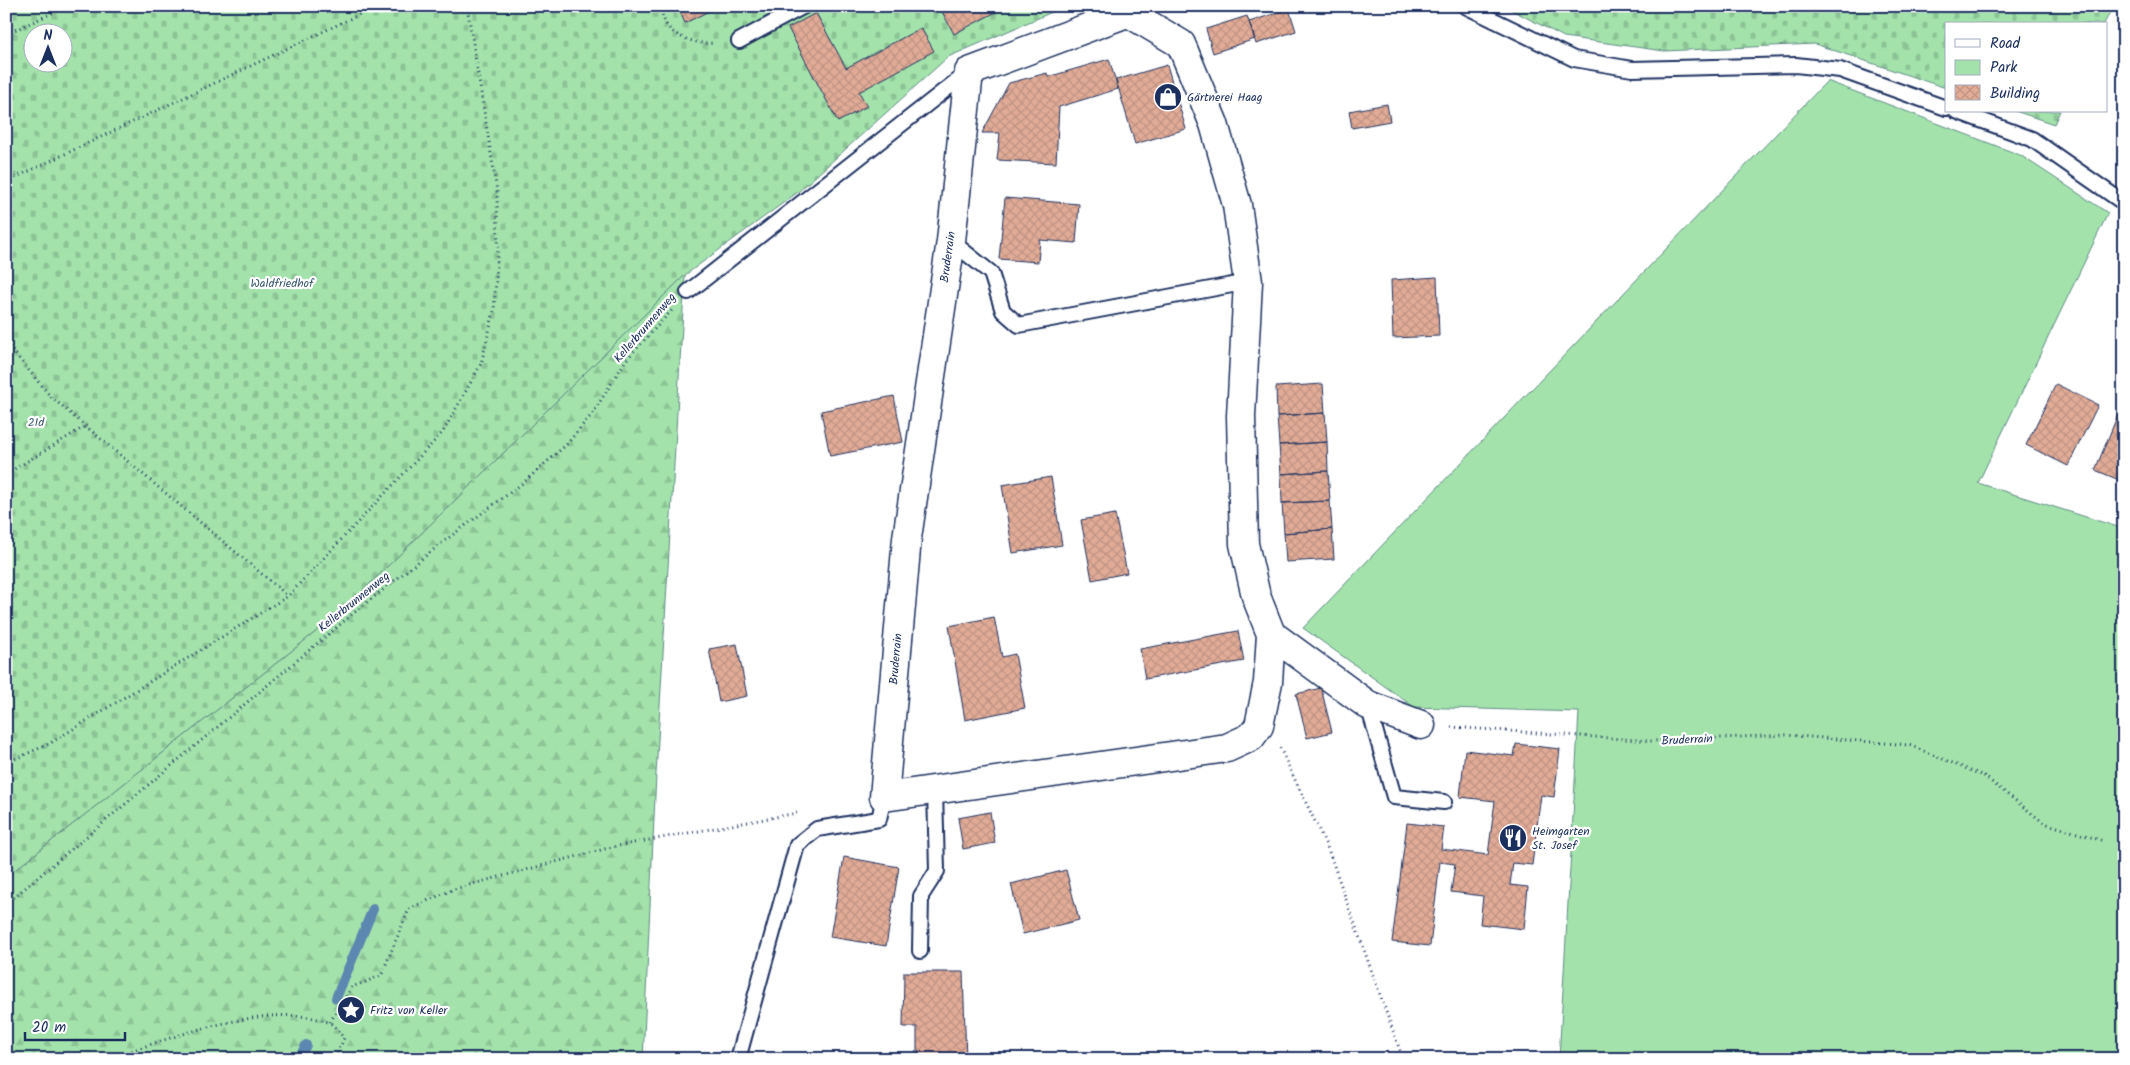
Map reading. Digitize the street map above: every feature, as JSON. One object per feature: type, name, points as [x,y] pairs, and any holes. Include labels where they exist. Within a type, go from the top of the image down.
[{"type":"street","points":[[884,797],[1227,748],[1251,737],[1261,719],[1268,682],[1271,634],[1256,596],[1244,544],[1241,416],[1248,282],[1237,205],[1227,164],[1214,124],[1181,44],[1130,9],[969,72]]},
{"type":"street","name":"Bruderrain","points":[[884,797],[907,538],[951,241],[969,72]]},
{"type":"street","points":[[1271,634],[1368,705],[1421,725]]},
{"type":"lane","points":[[739,40],[804,6]]},
{"type":"lane","points":[[1465,6],[1574,59],[1632,69],[1796,66],[1840,70],[1945,108]]},
{"type":"lane","points":[[688,292],[969,72]]},
{"type":"lane","points":[[1959,112],[2032,139],[2124,204]]},
{"type":"lane","points":[[951,241],[991,273],[1003,311],[1019,325],[1248,282]]},
{"type":"lane","points":[[1368,705],[1394,797],[1444,802]]},
{"type":"lane","points":[[920,951],[921,896],[938,871],[935,789]]},
{"type":"lane","points":[[738,1059],[797,845],[817,829],[879,819],[884,797]]},
{"type":"path","points":[[6,34],[68,6]]},
{"type":"path","points":[[6,182],[377,6]]},
{"type":"path","points":[[6,763],[49,744],[288,596],[443,432],[480,364],[494,311],[498,249],[497,191],[466,6]]},
{"type":"path","points":[[658,6],[670,29],[680,36],[706,44],[739,40]]},
{"type":"path","name":"Kellerbrunnenweg","points":[[6,904],[355,612],[443,542],[524,483],[566,444],[582,426],[593,413],[626,360],[688,292]]},
{"type":"path","points":[[6,342],[51,397],[288,596]]},
{"type":"path","points":[[6,474],[86,426]]},
{"type":"path","points":[[1261,719],[1271,730],[1328,849],[1403,1059]]},
{"type":"path","name":"Bruderrain","points":[[1421,725],[1652,742],[1786,735],[1909,745],[1984,776],[2044,822],[2104,841]]},
{"type":"path","points":[[330,1022],[352,987],[381,976],[409,909],[454,889],[612,847],[806,811]]},
{"type":"path","points":[[108,1059],[162,1040],[239,1020],[293,1014],[330,1022],[344,1038],[335,1059]]},
{"type":"green space","name":"Waldfriedhof","points":[[6,6],[1066,6],[948,57],[798,192],[685,275],[342,611],[6,877]]},
{"type":"green space","points":[[1504,6],[2113,6],[2105,22],[1945,22],[1945,88],[1815,44],[1664,51],[1564,37]]},
{"type":"green space","points":[[1827,81],[2020,155],[2108,213],[1978,483],[2124,529],[2124,1059],[1559,1059],[1579,712],[1414,707],[1303,628]]},
{"type":"green space","points":[[2018,112],[2060,112],[2054,124]]},
{"type":"green space","points":[[685,275],[656,774],[643,1059],[6,1059],[6,877],[342,611]]},
{"type":"building","points":[[677,6],[719,6],[685,23]]},
{"type":"building","points":[[939,6],[995,6],[998,11],[954,34]]},
{"type":"building","points":[[1289,9],[1296,31],[1256,44],[1249,22]]},
{"type":"building","points":[[816,13],[846,68],[921,28],[934,51],[859,92],[867,106],[838,122],[788,28]]},
{"type":"building","points":[[1247,16],[1255,39],[1213,53],[1206,29]]},
{"type":"building","points":[[1109,59],[1118,89],[1059,107],[1056,163],[997,160],[1000,133],[982,133],[1009,83],[1047,73],[1048,77]]},
{"type":"building","points":[[1167,65],[1186,129],[1135,144],[1116,80]]},
{"type":"building","points":[[1387,104],[1390,121],[1352,128],[1349,111]]},
{"type":"building","points":[[1005,198],[1079,204],[1076,243],[1040,240],[1038,262],[999,259]]},
{"type":"building","points":[[1437,277],[1439,336],[1393,338],[1391,280]]},
{"type":"building","points":[[1323,384],[1325,413],[1277,416],[1276,387]]},
{"type":"building","points":[[2056,384],[2098,405],[2068,466],[2026,445]]},
{"type":"building","points":[[894,396],[903,442],[830,456],[821,411]]},
{"type":"building","points":[[2119,412],[2124,414],[2124,482],[2095,470]]},
{"type":"building","points":[[1325,413],[1327,442],[1279,445],[1277,416]]},
{"type":"building","points":[[1327,442],[1328,471],[1281,474],[1279,445]]},
{"type":"building","points":[[1328,471],[1330,501],[1282,503],[1281,474]]},
{"type":"building","points":[[1051,477],[1062,545],[1013,553],[1002,485]]},
{"type":"building","points":[[1330,501],[1332,529],[1284,533],[1282,503]]},
{"type":"building","points":[[1115,514],[1127,573],[1092,580],[1081,520]]},
{"type":"building","points":[[1332,529],[1334,559],[1286,562],[1284,533]]},
{"type":"building","points":[[994,617],[1002,657],[1015,654],[1025,708],[965,720],[949,626]]},
{"type":"building","points":[[1238,631],[1244,661],[1145,679],[1140,649]]},
{"type":"building","points":[[737,644],[747,696],[719,702],[709,649]]},
{"type":"building","points":[[1321,688],[1332,732],[1307,738],[1296,694]]},
{"type":"building","name":"Heimgarten St. Josef","points":[[1516,744],[1560,749],[1554,797],[1541,795],[1532,865],[1513,863],[1510,885],[1528,887],[1524,929],[1480,924],[1483,896],[1451,892],[1455,864],[1440,862],[1430,946],[1392,942],[1407,823],[1444,827],[1441,849],[1488,855],[1495,801],[1460,797],[1465,750],[1514,756]]},
{"type":"building","points":[[990,812],[995,843],[963,849],[958,818]]},
{"type":"building","points":[[844,857],[899,867],[886,946],[830,937]]},
{"type":"building","points":[[1066,870],[1079,920],[1023,934],[1011,884]]},
{"type":"building","points":[[904,972],[963,972],[966,1059],[917,1059],[917,1027],[903,1027]]},
{"type":"waterway","points":[[336,998],[373,909]]},
{"type":"waterway","points":[[299,1059],[306,1045]]},
{"type":"place","name":"Gärtnerei Haag","points":[[1168,97]]},
{"type":"place","name":"Heimgarten St. Josef","points":[[1513,838]]},
{"type":"place","name":"Fritz von Keller","points":[[351,1010]]},
{"type":"park label","name":"21d","points":[[36,422]]}]
